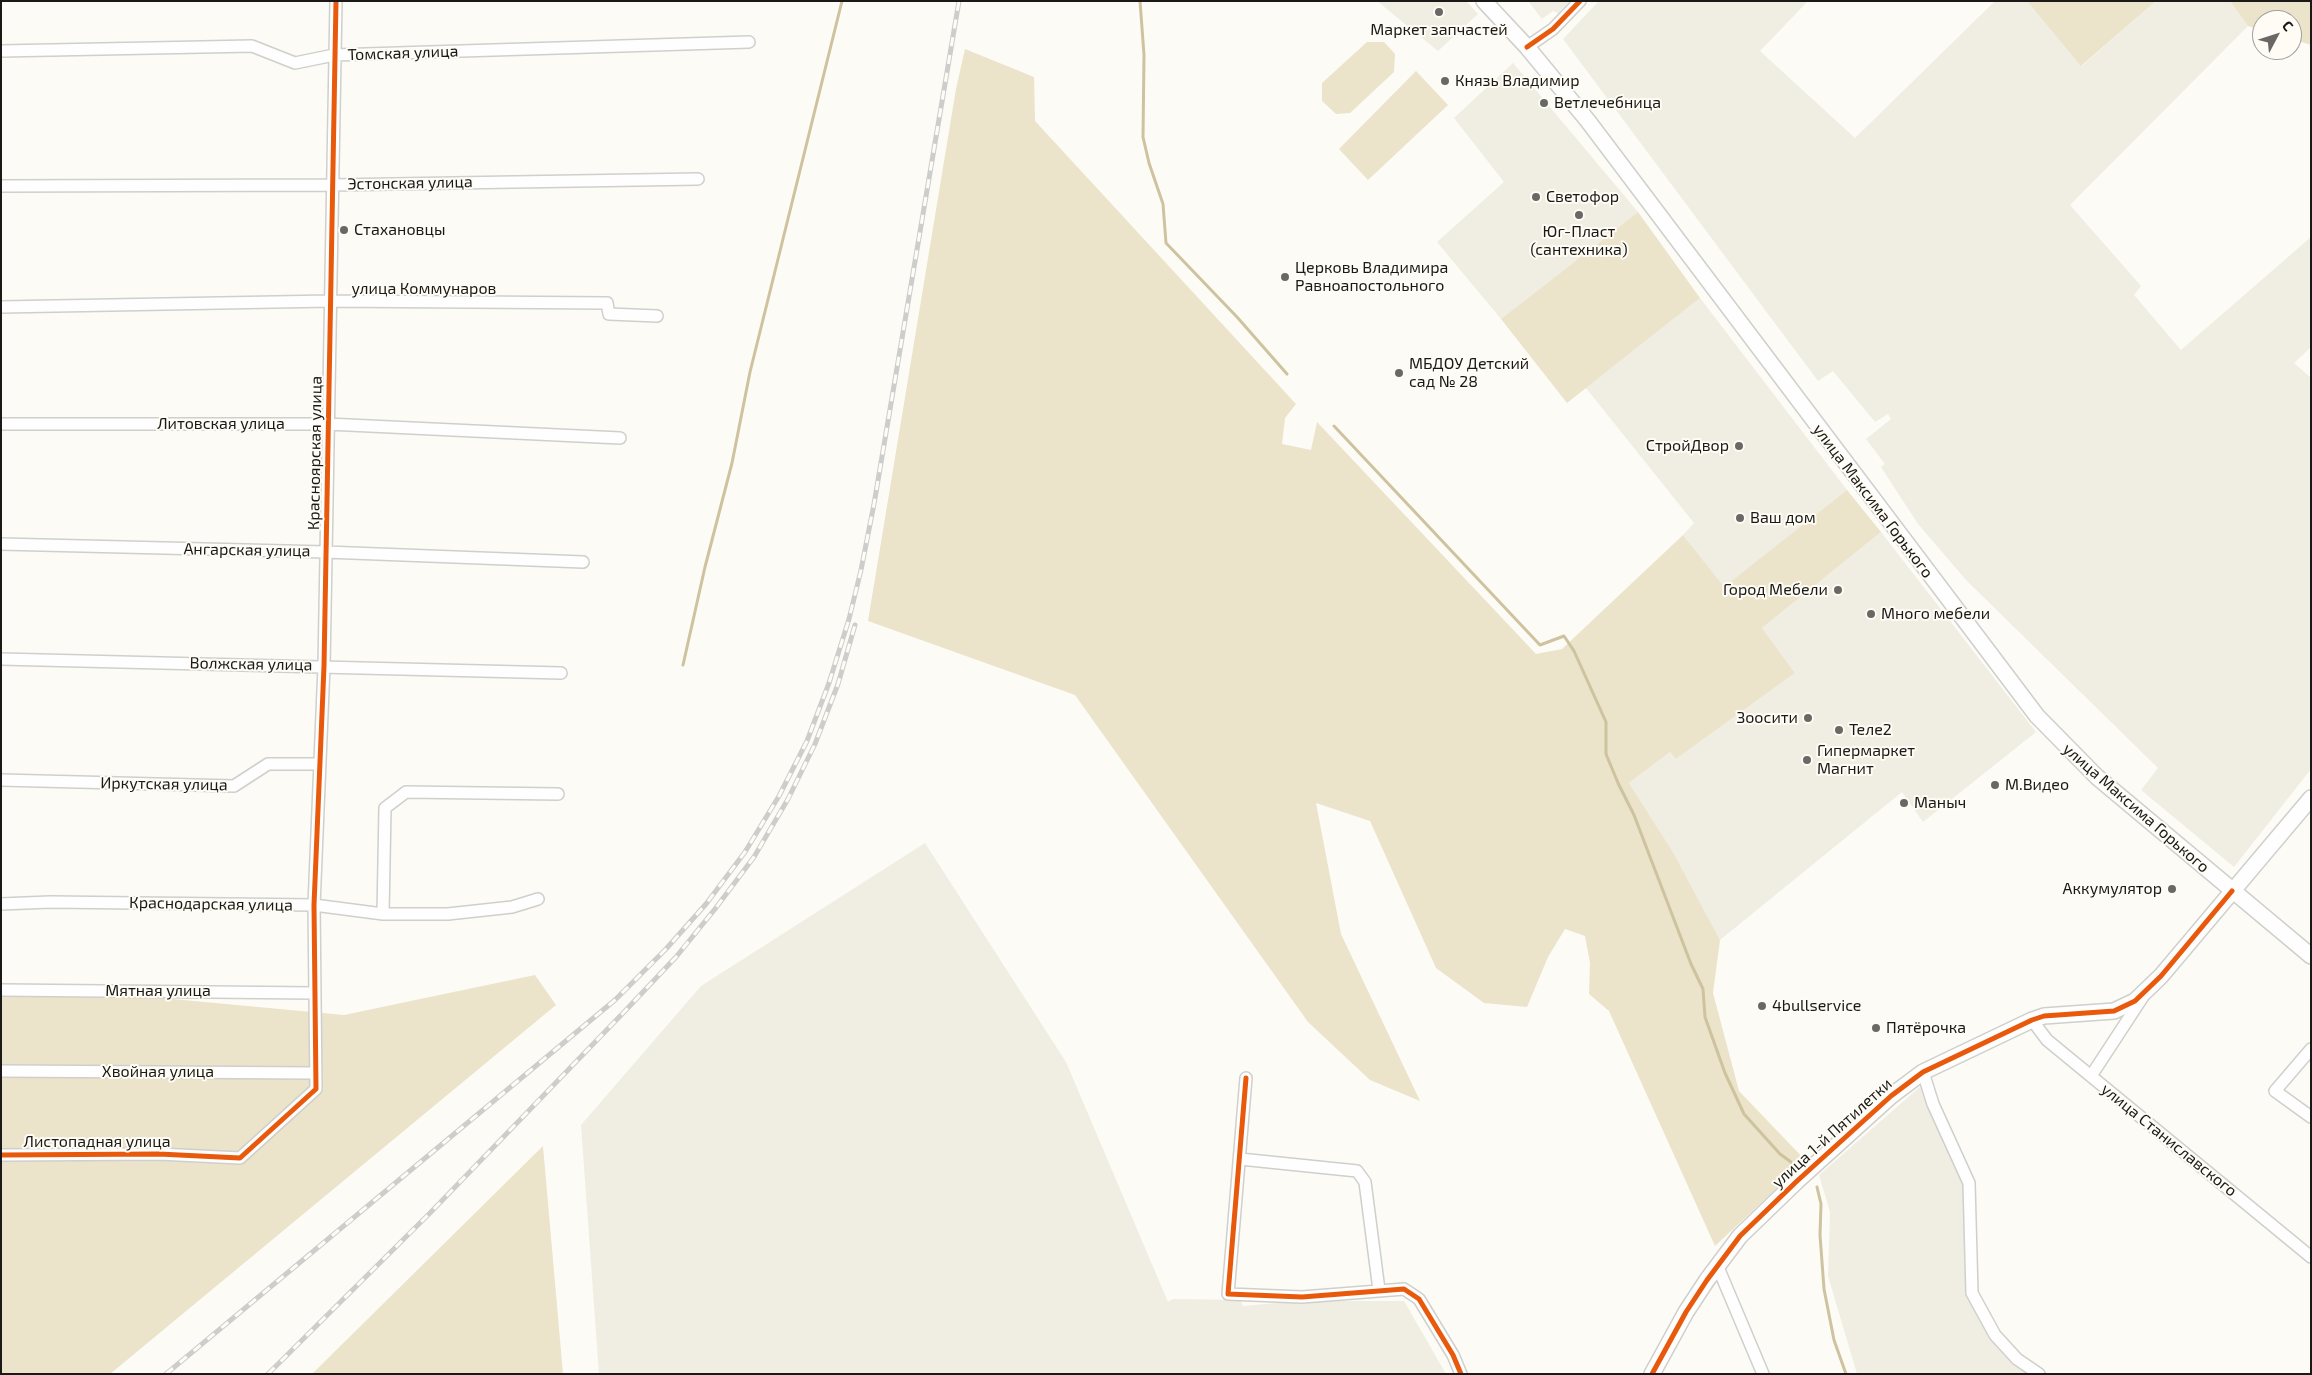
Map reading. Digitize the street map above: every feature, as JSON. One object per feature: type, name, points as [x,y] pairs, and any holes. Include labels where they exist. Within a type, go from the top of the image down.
[{"type":"main road","name":"улица Максима Горького","points":[[1484,1],[1527,47],[1644,194],[1950,604],[2037,716],[2097,777],[2311,956]]},
{"type":"main road","name":"улица 1-й Пятилетки","points":[[1652,1374],[1686,1312],[1717,1265],[1740,1236],[1797,1181],[1891,1096],[1923,1072],[2032,1020],[2044,1016],[2114,1011],[2135,1001],[2146,992],[2311,798]]},
{"type":"street","name":"Красноярская улица","points":[[316,1089],[314,906],[324,666],[336,1]]},
{"type":"street","points":[[1527,47],[1554,29],[1580,1]]},
{"type":"street","name":"Томская улица","points":[[1,51],[252,46],[295,63],[334,55],[749,42]]},
{"type":"street","name":"Эстонская улица","points":[[1,186],[698,179]]},
{"type":"street","name":"улица Коммунаров","points":[[1,307],[330,301],[607,302],[609,314],[657,316]]},
{"type":"street","name":"Литовская улица","points":[[1,424],[328,424],[620,438]]},
{"type":"street","name":"Ангарская улица","points":[[1,544],[326,552],[583,562]]},
{"type":"street","name":"Волжская улица","points":[[1,659],[561,673]]},
{"type":"street","name":"Иркутская улица","points":[[1,780],[234,786],[268,764],[320,764]]},
{"type":"street","points":[[383,914],[385,808],[406,792],[558,794]]},
{"type":"street","name":"Краснодарская улица","points":[[1,904],[50,902],[314,906],[383,914],[456,913],[512,907],[538,899]]},
{"type":"street","name":"Мятная улица","points":[[1,990],[315,992]]},
{"type":"street","name":"улица 1-й Пятилетки","points":[[2091,1076],[2146,992]]},
{"type":"street","name":"улица Станиславского","points":[[2032,1020],[2047,1040],[2311,1257]]},
{"type":"street","points":[[2311,1049],[2275,1091],[2311,1117]]},
{"type":"street","name":"Хвойная улица","points":[[1,1071],[316,1073]]},
{"type":"street","points":[[1923,1072],[1933,1104],[1968,1183],[1972,1293],[1995,1335],[2017,1359],[2039,1374]]},
{"type":"street","points":[[1246,1078],[1228,1294],[1302,1297],[1404,1289],[1419,1300],[1453,1355],[1461,1374]]},
{"type":"street","name":"Листопадная улица","points":[[1,1155],[159,1154],[240,1158],[316,1089]]},
{"type":"street","points":[[1240,1159],[1357,1171],[1365,1182],[1379,1290]]},
{"type":"street","points":[[1717,1265],[1763,1374]]},
{"type":"shaded area","points":[[1377,1],[1466,1],[1478,14],[1438,51]]},
{"type":"shaded area","points":[[1528,1],[1570,1],[1558,13],[1553,11],[1542,19]]},
{"type":"shaded area","points":[[1599,1],[1808,1],[1760,51],[1855,138],[1995,1],[2027,1],[2082,66],[2156,1],[2230,1],[2248,26],[2070,205],[2141,286],[2134,295],[2181,350],[2311,237],[2311,347],[2294,363],[2311,378],[2311,769],[2234,867],[2141,790],[2158,768],[1967,581],[1918,524],[1881,467],[1885,464],[1866,439],[1891,419],[1888,414],[1875,422],[1833,371],[1818,381],[1563,39]]},
{"type":"shaded area","points":[[2027,1],[2156,1],[2081,66]]},
{"type":"shaded area","points":[[2230,1],[2311,1],[2311,45],[2302,42],[2302,10],[2252,10],[2252,27],[2248,26]]},
{"type":"shaded area","points":[[1367,42],[1384,42],[1395,54],[1394,72],[1350,113],[1336,114],[1322,101],[1322,83]]},
{"type":"shaded area","points":[[965,49],[1034,77],[1035,121],[1296,404],[1285,418],[1282,444],[1311,450],[1317,422],[1536,654],[1562,649],[1683,535],[1724,587],[1847,490],[1881,532],[1762,628],[1795,673],[1676,759],[1670,752],[1629,783],[1673,852],[1720,940],[1713,993],[1739,1091],[1806,1161],[1715,1246],[1609,1011],[1589,994],[1590,963],[1585,936],[1565,929],[1548,957],[1527,1007],[1484,1003],[1436,968],[1370,821],[1316,803],[1341,934],[1420,1101],[1370,1080],[1308,1022],[1075,695],[868,621],[956,89]]},
{"type":"shaded area","points":[[1513,63],[1638,212],[1501,319],[1437,242],[1504,182],[1454,118]]},
{"type":"shaded area","points":[[1416,71],[1448,105],[1368,180],[1339,149]]},
{"type":"shaded area","points":[[1638,212],[1700,298],[1567,403],[1501,319]]},
{"type":"shaded area","points":[[1700,298],[1847,490],[1724,588],[1683,535],[1694,523],[1586,388]]},
{"type":"shaded area","points":[[1881,532],[2036,732],[1923,822],[1902,792],[1720,940],[1673,852],[1629,783],[1670,752],[1676,759],[1795,673],[1762,628]]},
{"type":"shaded area","points":[[925,843],[1066,1062],[1168,1302],[1173,1299],[1240,1300],[1243,1306],[1300,1301],[1404,1301],[1446,1374],[599,1374],[581,1125],[701,986]]},
{"type":"shaded area","points":[[535,975],[556,1005],[110,1374],[1,1374],[1,983],[344,1015]]},
{"type":"shaded area","points":[[1921,1086],[1966,1191],[1971,1299],[2034,1374],[1857,1374],[1828,1276],[1830,1212],[1819,1175]]},
{"type":"shaded area","points":[[543,1146],[563,1374],[312,1374]]},
{"type":"waterway","points":[[683,665],[705,567],[732,463],[750,372],[842,1]]},
{"type":"waterway","points":[[1140,1],[1144,55],[1143,137],[1149,163],[1163,204],[1166,243],[1237,317],[1287,374]]},
{"type":"waterway","points":[[1334,426],[1540,645],[1564,636],[1574,651],[1606,722],[1606,754],[1634,815],[1691,964],[1703,989],[1705,1017],[1725,1073],[1744,1114],[1780,1154],[1791,1162]]},
{"type":"waterway","points":[[1817,1187],[1821,1204],[1820,1235],[1824,1289],[1834,1340],[1846,1374]]},
{"type":"railway","points":[[166,1374],[615,1000],[666,949],[706,904],[745,852],[779,796],[807,741],[829,683],[849,619],[861,570],[874,504],[959,1]]},
{"type":"railway","points":[[268,1374],[431,1212],[625,1011],[676,957],[715,909],[754,857],[788,799],[815,744],[838,684],[855,625]]},
{"type":"cycle path","points":[[1,1155],[159,1154],[240,1158],[316,1089],[314,905],[324,666],[336,1]]},
{"type":"cycle path","points":[[1527,47],[1553,29],[1580,1]]},
{"type":"cycle path","points":[[1652,1374],[1686,1312],[1740,1236],[1797,1181],[1891,1096],[1923,1072],[2032,1020],[2044,1016],[2114,1011],[2135,1001],[2161,976],[2232,891]]},
{"type":"cycle path","points":[[1246,1078],[1228,1294],[1302,1297],[1404,1289],[1419,1299],[1453,1355],[1461,1374]]},
{"type":"place","name":"Маркет запчастей","points":[[1439,12]]},
{"type":"place","name":"Князь Владимир","points":[[1445,81]]},
{"type":"place","name":"Ветлечебница","points":[[1544,103]]},
{"type":"place","name":"Светофор","points":[[1536,197]]},
{"type":"place","name":"Юг-Пласт (сантехника)","points":[[1579,215]]},
{"type":"place","name":"Стахановцы","points":[[344,230]]},
{"type":"place","name":"Церковь Владимира Равноапостольного","points":[[1285,277]]},
{"type":"place","name":"МБДОУ Детский сад № 28","points":[[1399,373]]},
{"type":"place","name":"СтройДвор","points":[[1739,446]]},
{"type":"place","name":"Ваш дом","points":[[1740,518]]},
{"type":"place","name":"Город Мебели","points":[[1838,590]]},
{"type":"place","name":"Много мебели","points":[[1871,614]]},
{"type":"place","name":"Зоосити","points":[[1808,718]]},
{"type":"place","name":"Теле2","points":[[1839,730]]},
{"type":"place","name":"Гипермаркет Магнит","points":[[1807,760]]},
{"type":"place","name":"М.Видео","points":[[1995,785]]},
{"type":"place","name":"Маныч","points":[[1904,803]]},
{"type":"place","name":"Аккумулятор","points":[[2172,889]]},
{"type":"place","name":"4bullservice","points":[[1762,1006]]},
{"type":"place","name":"Пятёрочка","points":[[1876,1028]]}]
